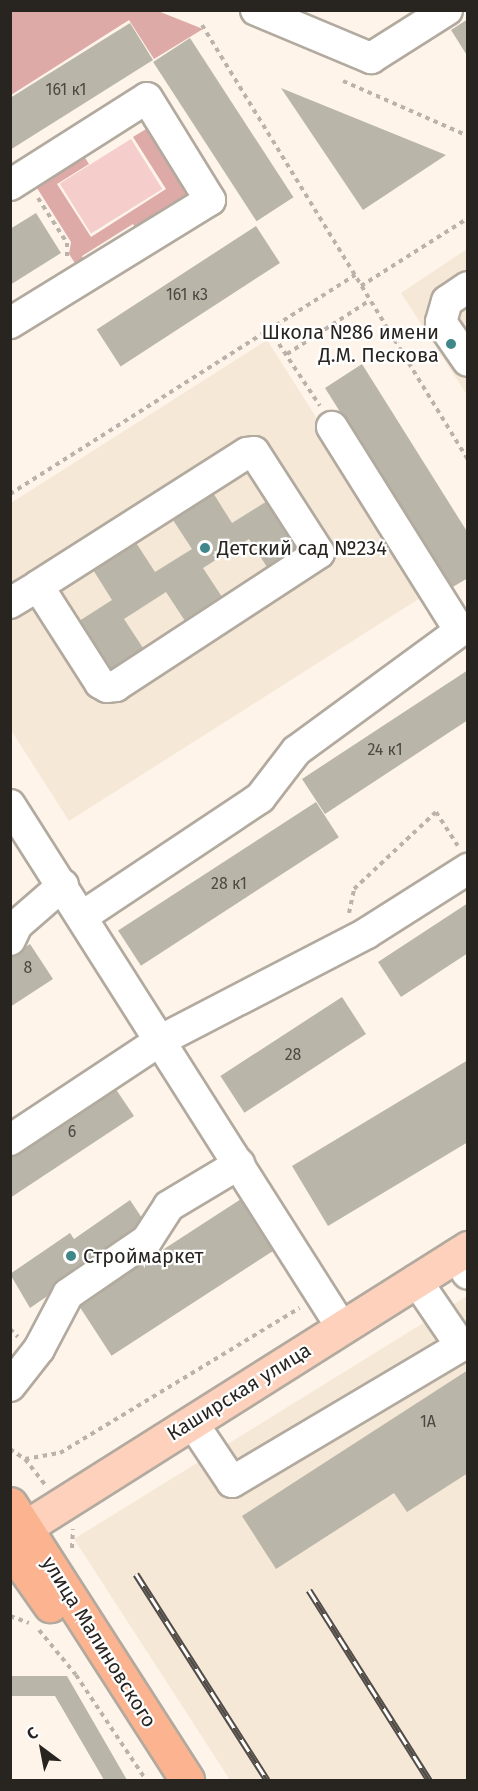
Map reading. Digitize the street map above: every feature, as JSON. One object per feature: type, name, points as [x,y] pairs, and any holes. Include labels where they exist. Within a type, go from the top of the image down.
[{"type":"highway","name":"улица Малиновского","points":[[14,1529],[98,1674],[164,1780]]},
{"type":"highway","name":"улица Малиновского","points":[[14,1529],[187,1780]]},
{"type":"main road","name":"Каширская улица","points":[[14,1529],[60,1505],[416,1280],[464,1259]]},
{"type":"lane","points":[[256,10],[371,58],[447,10]]},
{"type":"lane","points":[[10,323],[210,200],[147,99],[18,181]]},
{"type":"lane","points":[[468,287],[447,301],[441,322],[468,361]]},
{"type":"lane","points":[[83,916],[260,798],[296,751],[460,631],[332,427]]},
{"type":"lane","points":[[10,603],[254,452],[319,553],[116,686],[107,687],[100,684],[38,586]]},
{"type":"lane","points":[[10,805],[83,916],[342,1328]]},
{"type":"lane","points":[[10,1140],[161,1040],[344,943],[464,860]]},
{"type":"lane","points":[[10,940],[17,924],[63,885]]},
{"type":"lane","points":[[10,1386],[39,1349],[68,1294],[147,1240],[169,1206],[239,1164]]},
{"type":"lane","points":[[192,1422],[232,1482],[461,1346],[416,1280]]},
{"type":"path","points":[[202,25],[468,460]]},
{"type":"path","points":[[343,81],[468,136]]},
{"type":"path","points":[[18,181],[67,243],[65,254],[81,280]]},
{"type":"path","points":[[361,286],[468,218]]},
{"type":"path","points":[[10,494],[355,275]]},
{"type":"path","points":[[287,354],[370,300]]},
{"type":"path","points":[[269,329],[332,427]]},
{"type":"path","points":[[344,943],[354,890],[436,812],[464,860]]},
{"type":"path","points":[[26,1459],[60,1453],[321,1294]]},
{"type":"path","points":[[10,1449],[26,1459],[60,1505]]},
{"type":"path","points":[[36,1627],[76,1674],[146,1780]]},
{"type":"shaded area","points":[[11,10],[158,11],[203,29],[154,59],[129,20],[11,95]]},
{"type":"shaded area","points":[[156,123],[203,198],[141,237],[133,224],[82,256],[89,269],[82,274],[69,254],[71,242],[32,180],[80,150],[89,164],[57,184],[91,237],[166,189],[133,137]]},
{"type":"shaded area","points":[[131,139],[162,189],[91,234],[60,184]]},
{"type":"shaded area","name":"Школа №86 имени Д.М. Пескова","points":[[467,249],[467,395],[401,293]]},
{"type":"shaded area","name":"Детский сад №234","points":[[267,340],[428,593],[69,821],[11,730],[11,503]]},
{"type":"shaded area","points":[[467,1296],[467,1780],[230,1780],[74,1539]]},
{"type":"building","points":[[468,19],[468,57],[451,30]]},
{"type":"building","points":[[130,23],[153,60],[10,150],[10,98]]},
{"type":"building","points":[[190,38],[293,197],[257,221],[153,62]]},
{"type":"building","points":[[281,88],[446,155],[363,210]]},
{"type":"building","points":[[36,213],[61,253],[10,285],[10,229]]},
{"type":"building","points":[[256,226],[280,263],[121,366],[97,329]]},
{"type":"building","points":[[362,364],[468,533],[468,578],[451,588],[325,388]]},
{"type":"building","points":[[210,488],[232,523],[272,498],[306,552],[272,575],[249,539],[203,568],[226,603],[189,627],[166,592],[124,619],[147,654],[111,677],[76,623],[112,600],[90,565],[133,538],[155,572],[192,549],[169,514]]},
{"type":"building","points":[[468,670],[468,720],[325,814],[302,779]]},
{"type":"building","points":[[316,802],[339,837],[141,966],[118,931]]},
{"type":"building","points":[[468,903],[468,953],[401,997],[378,962]]},
{"type":"building","points":[[30,944],[53,979],[10,1007],[10,957]]},
{"type":"building","points":[[342,997],[366,1034],[244,1113],[220,1076]]},
{"type":"building","points":[[468,1060],[468,1142],[328,1226],[292,1166]]},
{"type":"building","points":[[111,1082],[134,1116],[10,1198],[10,1148]]},
{"type":"building","points":[[241,1199],[274,1250],[112,1356],[78,1305]]},
{"type":"building","name":"Строймаркет","points":[[130,1200],[148,1227],[30,1308],[10,1274],[70,1233],[74,1239]]},
{"type":"building","points":[[468,1370],[468,1473],[407,1512],[394,1493],[276,1569],[242,1516]]},
{"type":"building","points":[[10,1676],[67,1676],[127,1780],[104,1780],[55,1696],[10,1696]]},
{"type":"railway","points":[[136,1574],[267,1780]]},
{"type":"railway","points":[[309,1590],[429,1780]]},
{"type":"place","name":"Школа №86 имени Д.М. Пескова","points":[[451,344]]},
{"type":"place","name":"Детский сад №234","points":[[205,548]]},
{"type":"place","name":"Строймаркет","points":[[71,1256]]}]
